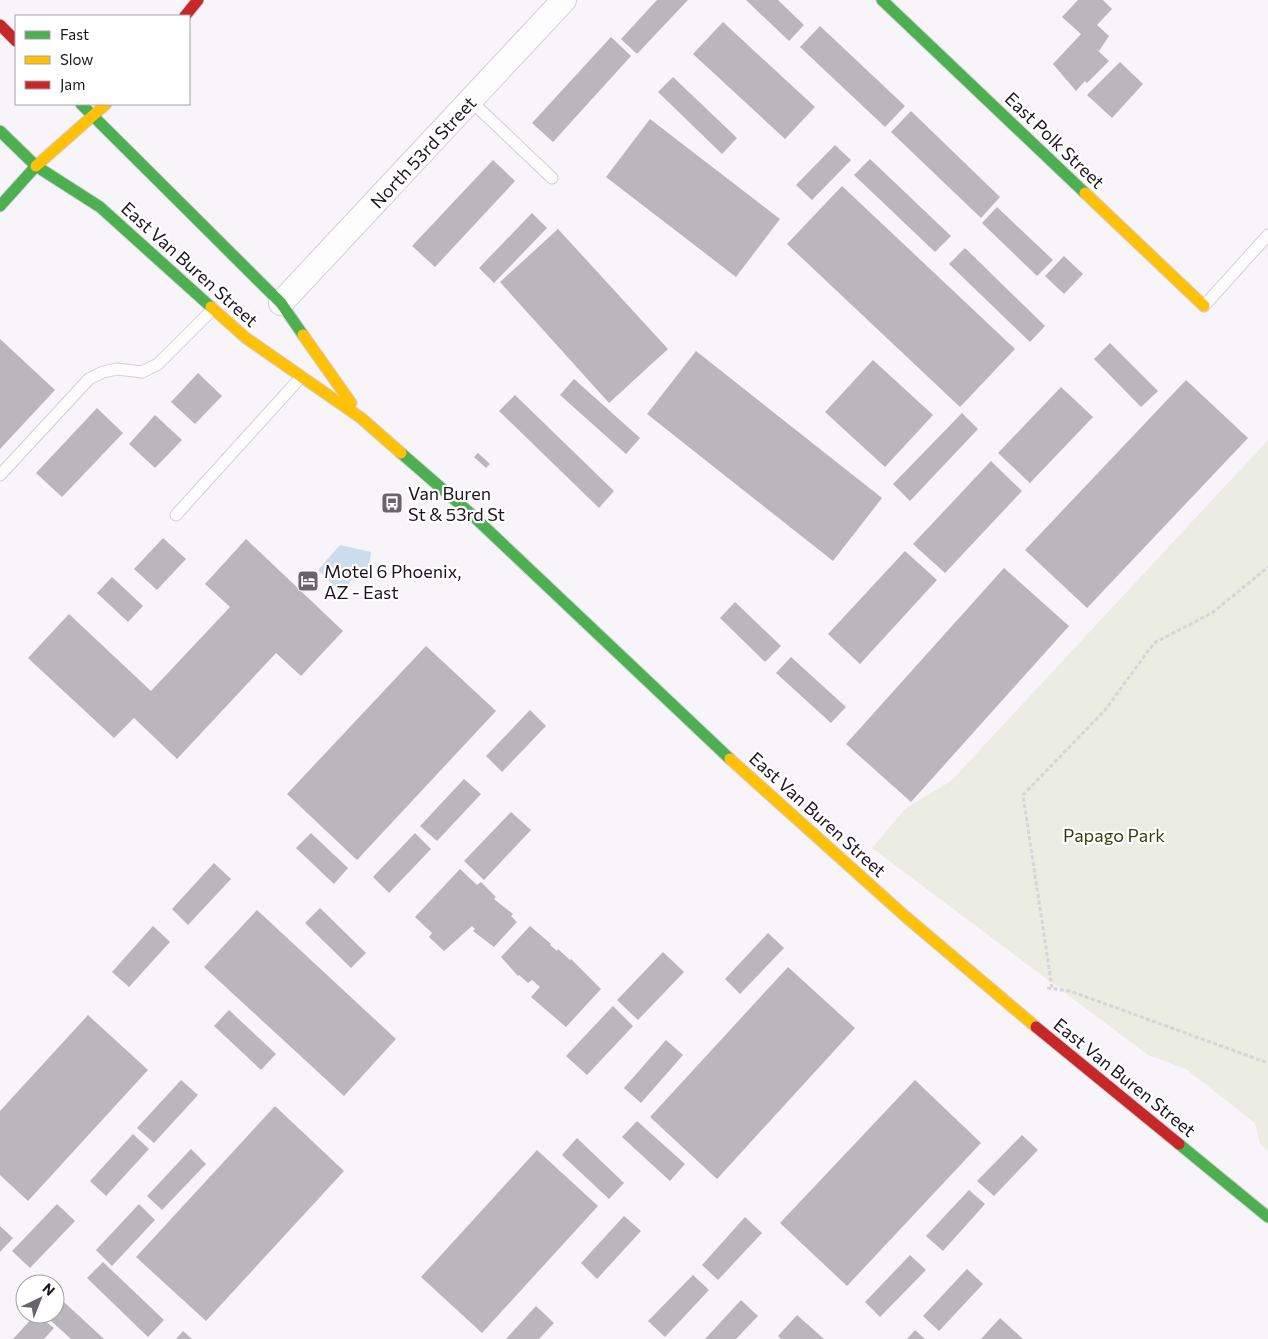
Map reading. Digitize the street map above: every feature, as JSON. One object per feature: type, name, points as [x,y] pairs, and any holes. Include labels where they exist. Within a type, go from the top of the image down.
[{"type":"main road","points":[[186,15],[198,0]]},
{"type":"main road","name":"East Polk Street","points":[[882,0],[1204,306]]},
{"type":"main road","points":[[0,25],[15,40]]},
{"type":"main road","name":"East Van Buren Street","points":[[82,105],[281,303],[361,418]]},
{"type":"main road","points":[[0,206],[36,166],[105,105]]},
{"type":"main road","name":"East Van Buren Street","points":[[0,131],[36,166],[100,207],[246,338],[361,418],[471,514],[731,760],[906,917],[984,985],[1268,1217]]},
{"type":"street","name":"North 53rd Street","points":[[281,303],[564,0]]},
{"type":"lane","points":[[471,101],[552,178]]},
{"type":"lane","points":[[1204,306],[1268,236]]},
{"type":"lane","points":[[0,475],[89,379],[103,372],[117,369],[142,372],[158,364],[213,309]]},
{"type":"lane","points":[[176,515],[301,377]]},
{"type":"path","points":[[1052,988],[1023,795],[1105,710],[1154,643],[1212,613],[1268,567]]},
{"type":"path","points":[[1047,988],[1070,991],[1268,1063]]},
{"type":"green space","name":"Papago Park","points":[[1268,440],[1268,1151],[1260,1144],[1255,1123],[1186,1069],[1148,1055],[872,848],[905,809],[951,781]]},
{"type":"water","points":[[340,545],[371,552],[368,575],[357,575],[340,592],[318,570]]},
{"type":"building","points":[[657,0],[688,0],[637,54],[621,39]]},
{"type":"building","points":[[746,0],[778,0],[804,25],[789,41]]},
{"type":"building","points":[[1078,0],[1103,0],[1112,9],[1097,25],[1109,36],[1099,51],[1095,48],[1109,61],[1076,91],[1053,64],[1081,34],[1062,17]]},
{"type":"building","points":[[723,22],[815,107],[785,139],[693,54]]},
{"type":"building","points":[[820,26],[905,106],[885,127],[800,47]]},
{"type":"building","points":[[611,37],[631,56],[553,142],[532,123]]},
{"type":"building","points":[[1120,62],[1143,84],[1112,118],[1087,95]]},
{"type":"building","points":[[673,77],[737,138],[722,154],[658,92]]},
{"type":"building","points":[[911,111],[1000,197],[981,218],[891,132]]},
{"type":"building","points":[[650,119],[780,219],[736,277],[606,177]]},
{"type":"building","points":[[835,145],[851,160],[812,200],[796,185]]},
{"type":"building","points":[[870,159],[951,236],[935,252],[854,175]]},
{"type":"building","points":[[493,160],[515,181],[435,267],[412,246]]},
{"type":"building","points":[[842,186],[1015,349],[960,407],[787,244]]},
{"type":"building","points":[[997,207],[1053,260],[1037,276],[982,223]]},
{"type":"building","points":[[532,213],[547,228],[494,283],[479,268]]},
{"type":"building","points":[[558,229],[668,349],[609,403],[500,282]]},
{"type":"building","points":[[965,248],[1045,326],[1030,342],[949,264]]},
{"type":"building","points":[[1064,256],[1083,274],[1064,294],[1045,276]]},
{"type":"building","points":[[0,339],[55,390],[0,449]]},
{"type":"building","points":[[1110,343],[1158,391],[1141,407],[1094,359]]},
{"type":"building","points":[[696,351],[882,498],[833,561],[647,414]]},
{"type":"building","points":[[873,360],[933,415],[885,467],[825,412]]},
{"type":"building","points":[[198,373],[222,396],[195,424],[171,402]]},
{"type":"building","points":[[574,379],[640,438],[626,454],[560,395]]},
{"type":"building","points":[[1186,380],[1248,438],[1087,608],[1025,550]]},
{"type":"building","points":[[1061,387],[1093,417],[1030,483],[998,453]]},
{"type":"building","points":[[515,395],[614,491],[599,508],[499,411]]},
{"type":"building","points":[[97,408],[123,433],[62,497],[36,473]]},
{"type":"building","points":[[962,413],[978,429],[910,501],[893,484]]},
{"type":"building","points":[[155,415],[182,440],[155,468],[129,444]]},
{"type":"building","points":[[478,453],[490,464],[486,468],[474,457]]},
{"type":"building","points":[[991,461],[1022,491],[945,573],[913,544]]},
{"type":"building","points":[[163,538],[186,559],[157,590],[134,569]]},
{"type":"building","points":[[246,539],[343,631],[301,676],[276,653],[177,759],[134,718],[114,738],[28,658],[69,614],[151,691],[230,607],[205,584]]},
{"type":"building","points":[[905,551],[937,580],[860,664],[828,634]]},
{"type":"building","points":[[1004,568],[1069,626],[911,802],[846,744]]},
{"type":"building","points":[[112,577],[143,606],[128,622],[97,593]]},
{"type":"building","points":[[735,602],[781,646],[765,662],[720,618]]},
{"type":"building","points":[[426,646],[496,711],[357,860],[287,794]]},
{"type":"building","points":[[791,657],[846,707],[831,723],[776,673]]},
{"type":"building","points":[[530,710],[546,726],[502,772],[486,756]]},
{"type":"building","points":[[464,779],[481,794],[437,841],[420,826]]},
{"type":"building","points":[[511,812],[531,830],[484,880],[464,861]]},
{"type":"building","points":[[311,833],[348,868],[334,884],[296,848]]},
{"type":"building","points":[[415,833],[431,849],[389,893],[373,877]]},
{"type":"building","points":[[214,863],[231,879],[188,925],[172,909]]},
{"type":"building","points":[[460,869],[477,885],[481,882],[496,897],[494,899],[513,914],[511,916],[517,922],[494,947],[473,931],[475,929],[472,926],[444,951],[429,937],[432,933],[415,917]]},
{"type":"building","points":[[320,908],[366,953],[351,968],[305,923]]},
{"type":"building","points":[[257,910],[396,1039],[344,1096],[204,967]]},
{"type":"building","points":[[153,926],[170,942],[129,987],[112,972]]},
{"type":"building","points":[[530,926],[557,951],[558,949],[571,959],[601,989],[566,1027],[531,997],[540,987],[532,980],[528,983],[518,976],[501,957]]},
{"type":"building","points":[[768,933],[784,948],[740,994],[725,979]]},
{"type":"building","points":[[663,952],[684,972],[638,1020],[617,1000]]},
{"type":"building","points":[[788,967],[855,1028],[717,1179],[650,1117]]},
{"type":"building","points":[[613,1006],[633,1026],[587,1075],[566,1056]]},
{"type":"building","points":[[229,1010],[276,1054],[261,1070],[214,1026]]},
{"type":"building","points":[[88,1015],[148,1070],[28,1201],[0,1175],[0,1111]]},
{"type":"building","points":[[666,1040],[683,1055],[641,1103],[624,1088]]},
{"type":"building","points":[[181,1080],[198,1095],[154,1143],[137,1128]]},
{"type":"building","points":[[915,1080],[981,1143],[847,1286],[780,1223]]},
{"type":"building","points":[[275,1106],[344,1171],[206,1321],[136,1257]]},
{"type":"building","points":[[637,1121],[685,1164],[670,1181],[622,1137]]},
{"type":"building","points":[[133,1134],[149,1149],[106,1196],[90,1181]]},
{"type":"building","points":[[1022,1135],[1038,1150],[994,1196],[977,1181]]},
{"type":"building","points":[[577,1138],[624,1183],[609,1199],[562,1155]]},
{"type":"building","points":[[191,1149],[206,1164],[162,1210],[147,1196]]},
{"type":"building","points":[[537,1150],[598,1206],[482,1333],[421,1277]]},
{"type":"building","points":[[969,1190],[985,1204],[943,1251],[926,1236]]},
{"type":"building","points":[[57,1204],[75,1221],[30,1268],[12,1251]]},
{"type":"building","points":[[139,1204],[155,1220],[112,1266],[96,1250]]},
{"type":"building","points":[[624,1216],[641,1231],[597,1279],[581,1263]]},
{"type":"building","points":[[745,1217],[762,1233],[718,1280],[702,1265]]},
{"type":"building","points":[[0,1226],[13,1238],[0,1252]]},
{"type":"building","points":[[910,1255],[926,1270],[880,1317],[865,1302]]},
{"type":"building","points":[[103,1262],[164,1320],[148,1337],[87,1278]]},
{"type":"building","points":[[967,1269],[983,1284],[939,1331],[923,1316]]},
{"type":"building","points":[[693,1275],[709,1290],[665,1337],[648,1321]]},
{"type":"building","points":[[741,1300],[758,1316],[736,1339],[705,1339]]},
{"type":"building","points":[[65,1303],[104,1339],[71,1339],[54,1324],[65,1324]]},
{"type":"building","points":[[536,1306],[554,1323],[539,1339],[506,1339]]},
{"type":"building","points":[[797,1315],[824,1339],[781,1339],[778,1336]]},
{"type":"building","points":[[1000,1318],[1023,1339],[981,1339]]},
{"type":"building","points":[[27,1324],[49,1324],[54,1328],[44,1339],[13,1339]]},
{"type":"building","points":[[915,1330],[925,1339],[907,1339]]},
{"type":"building","points":[[183,1331],[192,1339],[176,1339]]},
{"type":"traffic: fast","points":[[882,0],[1085,193]]},
{"type":"traffic: fast","points":[[82,105],[281,303],[303,335]]},
{"type":"traffic: fast","points":[[0,131],[36,166],[100,207],[211,307]]},
{"type":"traffic: fast","points":[[0,206],[36,166]]},
{"type":"traffic: fast","points":[[401,453],[471,514],[730,759]]},
{"type":"traffic: fast","points":[[1179,1144],[1268,1217]]},
{"type":"traffic: slow","points":[[36,166],[105,105]]},
{"type":"traffic: slow","points":[[1085,193],[1204,306]]},
{"type":"traffic: slow","points":[[211,307],[246,338],[361,418],[401,453]]},
{"type":"traffic: slow","points":[[303,335],[351,403]]},
{"type":"traffic: slow","points":[[730,759],[906,917],[1036,1027]]},
{"type":"traffic: jam","points":[[186,15],[198,0]]},
{"type":"traffic: jam","points":[[0,25],[15,40]]},
{"type":"traffic: jam","points":[[1036,1027],[1179,1144]]},
{"type":"place","name":"Van Buren St & 53rd St","points":[[392,503]]},
{"type":"place","name":"Motel 6 Phoenix, AZ - East","points":[[308,581]]}]
